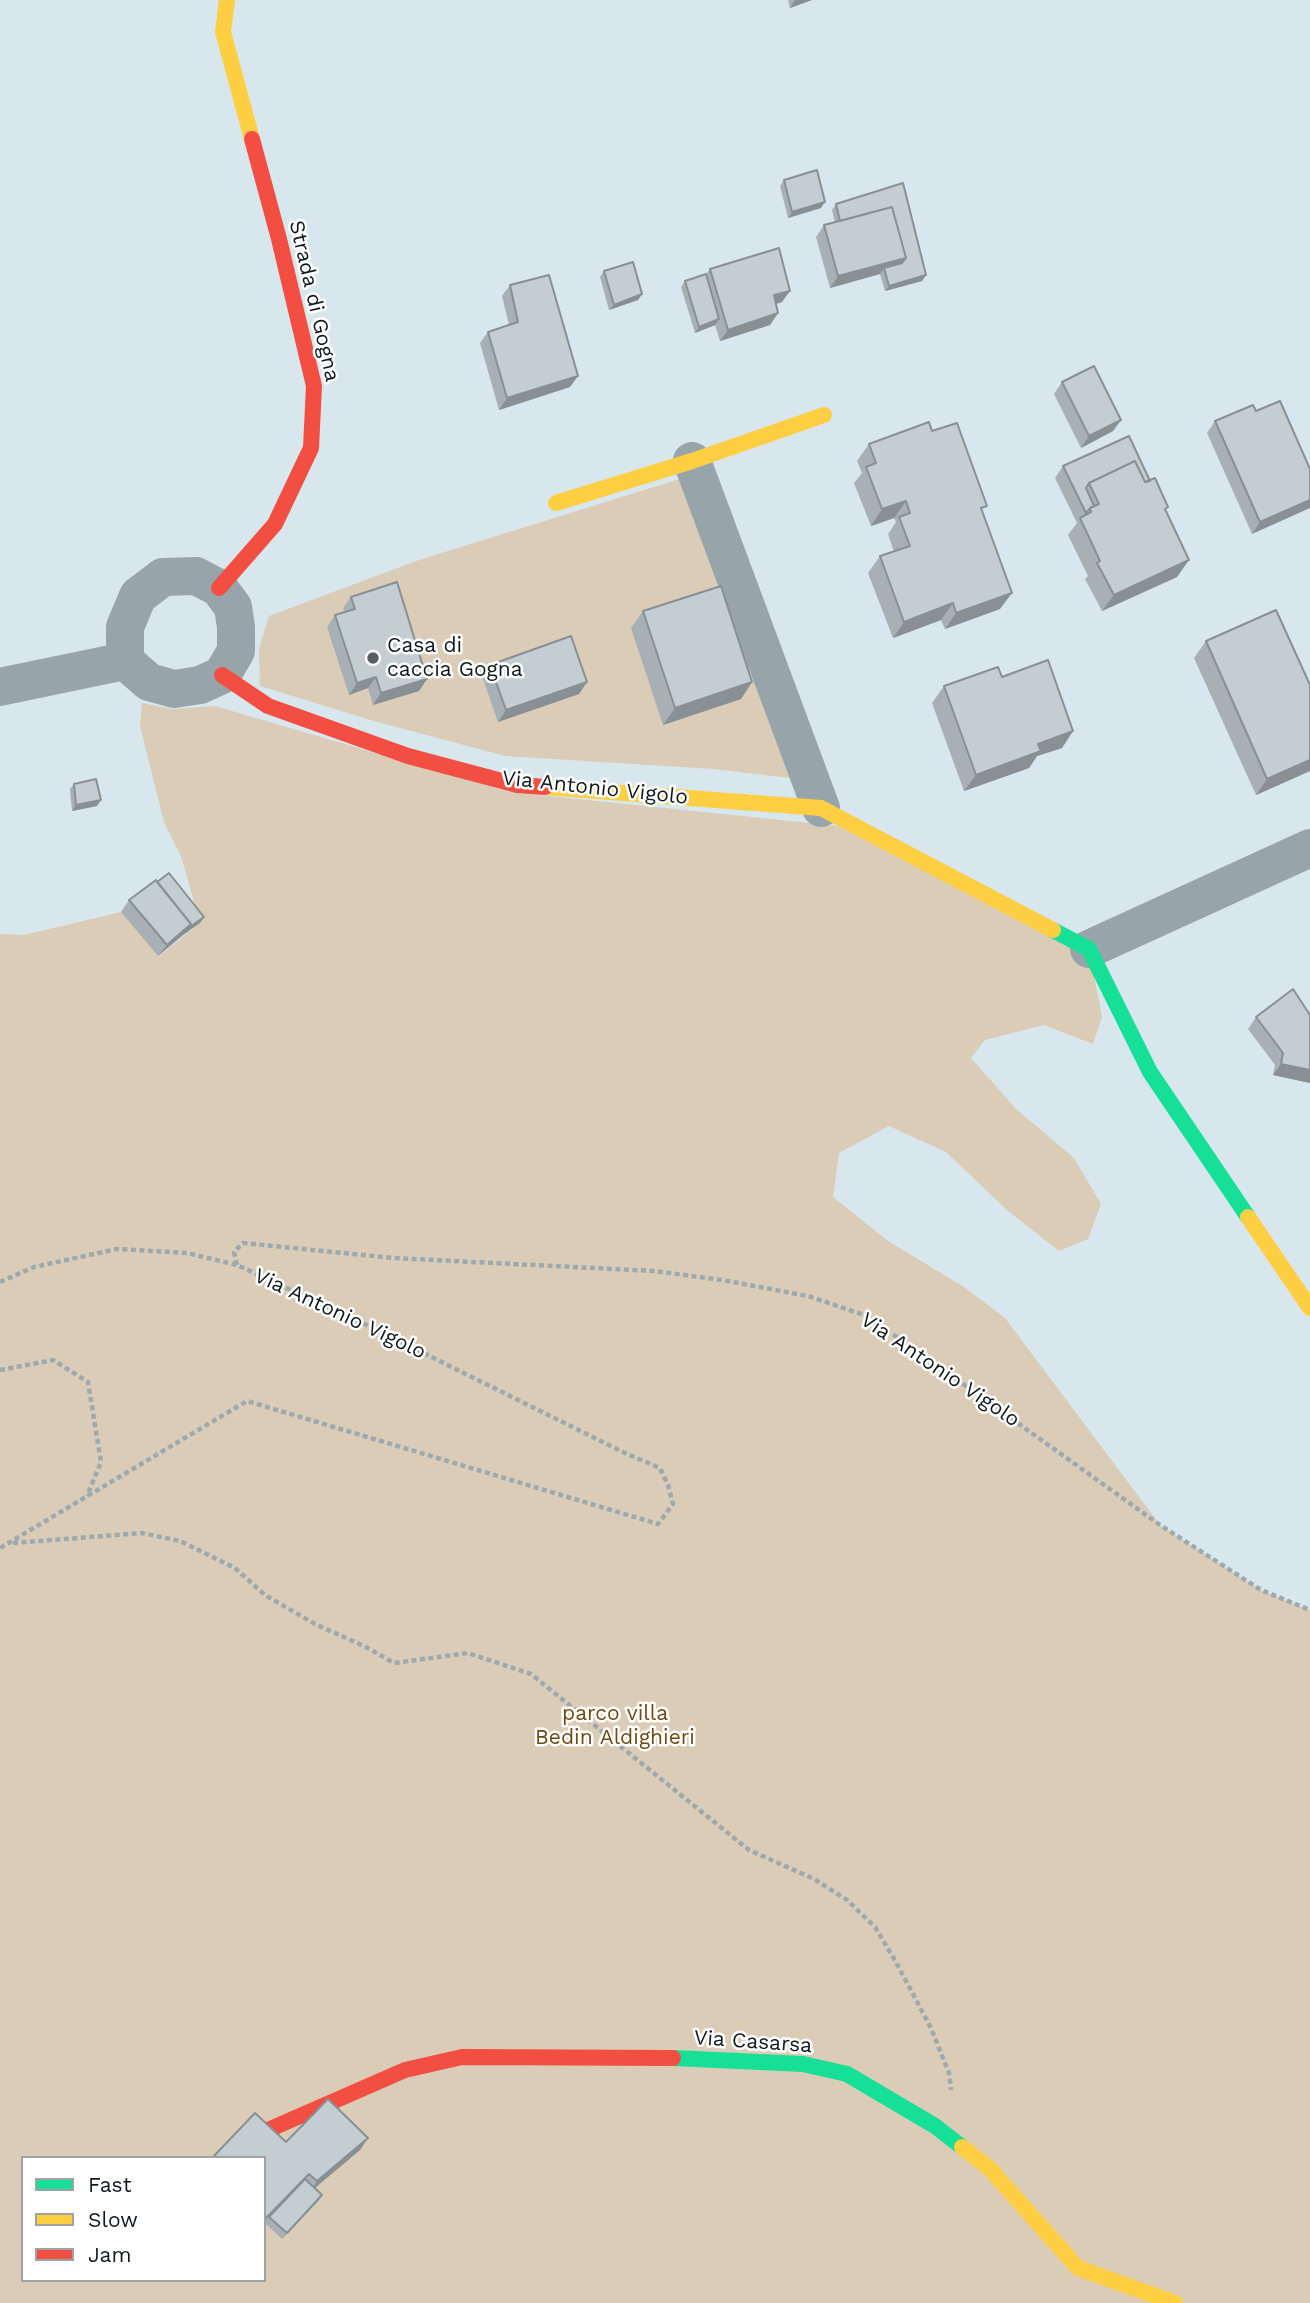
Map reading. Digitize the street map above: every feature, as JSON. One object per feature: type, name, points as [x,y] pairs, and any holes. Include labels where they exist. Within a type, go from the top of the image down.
[{"type":"street","name":"Strada di Gogna","points":[[219,588],[275,524],[311,448],[314,386],[279,239],[223,32],[228,0]]},
{"type":"street","points":[[556,503],[824,415]]},
{"type":"street","points":[[692,460],[821,808]]},
{"type":"street","points":[[195,576],[219,588],[233,607],[236,628],[236,651],[222,675],[200,685],[174,689],[149,682],[125,661],[125,627],[138,596],[163,577],[195,576]]},
{"type":"street","points":[[0,687],[125,661]]},
{"type":"street","name":"Via Antonio Vigolo","points":[[222,675],[268,706],[408,756],[517,785],[821,808],[1089,949]]},
{"type":"street","points":[[1310,848],[1089,949],[1150,1072],[1310,1308]]},
{"type":"street","name":"Via Casarsa","points":[[261,2133],[405,2070],[462,2057],[659,2057],[803,2064],[847,2074],[912,2112],[958,2144],[989,2168],[1078,2269],[1175,2303]]},
{"type":"path","name":"Via Antonio Vigolo","points":[[0,1548],[247,1401],[658,1524],[673,1504],[660,1468],[369,1326],[237,1265],[234,1252],[243,1243],[393,1258],[654,1271],[808,1296],[864,1315],[1160,1525],[1261,1590],[1310,1610]]},
{"type":"path","points":[[0,1282],[34,1267],[117,1249],[187,1253],[237,1265]]},
{"type":"path","points":[[0,1370],[53,1360],[88,1382],[101,1462],[87,1497]]},
{"type":"path","points":[[8,1543],[142,1533],[180,1541],[235,1568],[265,1595],[315,1624],[394,1663],[468,1653],[531,1674],[748,1850],[814,1879],[847,1899],[875,1927],[931,2028],[949,2073],[958,2144]]},
{"type":"green space","points":[[696,474],[798,779],[713,769],[505,756],[374,721],[260,686],[259,649],[269,616],[419,560]]},
{"type":"green space","name":"parco villa Bedin Aldighieri","points":[[142,703],[171,709],[215,706],[509,792],[868,829],[1089,949],[1102,1017],[1093,1044],[1044,1025],[985,1040],[971,1058],[1016,1109],[1074,1158],[1101,1204],[1088,1239],[1059,1251],[1008,1211],[946,1152],[889,1126],[839,1153],[833,1197],[888,1241],[964,1287],[1005,1318],[1160,1525],[1261,1590],[1310,1610],[1310,2303],[0,2303],[0,934],[24,935],[121,912],[159,956],[200,923],[181,856],[164,822],[140,726]]},
{"type":"building","points":[[817,170],[825,202],[792,212],[784,180]]},
{"type":"building","points":[[903,183],[926,275],[889,286],[884,268],[902,263],[906,258],[892,207],[840,221],[836,204]]},
{"type":"building","points":[[892,207],[906,258],[838,276],[824,225]]},
{"type":"building","points":[[779,248],[790,291],[774,295],[778,313],[728,330],[710,269]]},
{"type":"building","points":[[633,262],[642,294],[614,305],[604,271]]},
{"type":"building","points":[[706,274],[719,319],[699,327],[685,281]]},
{"type":"building","points":[[549,275],[578,376],[507,398],[488,332],[518,322],[510,285]]},
{"type":"building","points":[[1094,366],[1121,420],[1089,436],[1062,382]]},
{"type":"building","points":[[1280,401],[1310,469],[1310,500],[1260,522],[1215,421],[1253,405],[1256,411]]},
{"type":"building","points":[[929,422],[932,431],[957,423],[987,506],[981,508],[1012,593],[956,613],[953,603],[904,622],[880,556],[910,546],[899,517],[910,513],[906,501],[882,509],[866,467],[876,463],[869,444]]},
{"type":"building","points":[[1129,436],[1150,481],[1145,482],[1135,461],[1089,483],[1086,488],[1094,506],[1086,513],[1063,466]]},
{"type":"building","points":[[1135,461],[1145,482],[1155,478],[1168,507],[1165,509],[1189,560],[1114,595],[1097,563],[1100,561],[1080,518],[1091,512],[1090,508],[1099,504],[1089,483]]},
{"type":"building","name":"Casa di caccia Gogna","points":[[397,582],[427,679],[381,693],[376,677],[357,683],[335,615],[355,609],[351,597]]},
{"type":"building","points":[[721,586],[752,682],[675,708],[643,611]]},
{"type":"building","points":[[1276,610],[1310,685],[1310,760],[1267,779],[1206,641]]},
{"type":"building","points":[[571,636],[587,682],[506,710],[490,665]]},
{"type":"building","points":[[1048,660],[1073,731],[1038,744],[1041,751],[976,775],[944,686],[998,667],[1002,677]]},
{"type":"building","points":[[96,779],[101,800],[76,805],[74,784]]},
{"type":"building","points":[[169,873],[204,917],[187,929],[191,924],[157,882]]},
{"type":"building","points":[[156,880],[191,924],[167,945],[129,900]]},
{"type":"building","points":[[1293,989],[1310,1015],[1310,1070],[1281,1064],[1283,1053],[1256,1017]]},
{"type":"building","points":[[328,2099],[368,2138],[317,2181],[309,2174],[266,2218],[266,2156],[214,2156],[255,2113],[286,2142]]},
{"type":"building","points":[[305,2179],[322,2195],[287,2233],[269,2217]]},
{"type":"traffic: fast","points":[[1053,930],[1089,949],[1150,1072],[1248,1217]]},
{"type":"traffic: fast","points":[[673,2058],[803,2064],[847,2074],[935,2126],[962,2147]]},
{"type":"traffic: slow","points":[[227,0],[223,32],[252,139]]},
{"type":"traffic: slow","points":[[556,503],[692,461],[824,415]]},
{"type":"traffic: slow","points":[[545,787],[821,808],[1053,930]]},
{"type":"traffic: slow","points":[[1248,1217],[1310,1308]]},
{"type":"traffic: slow","points":[[962,2147],[989,2168],[1078,2268],[1175,2303]]},
{"type":"traffic: jam","points":[[219,588],[275,524],[311,448],[314,386],[252,139]]},
{"type":"traffic: jam","points":[[222,675],[268,706],[408,756],[517,785],[545,787]]},
{"type":"traffic: jam","points":[[261,2133],[405,2070],[462,2057],[673,2058]]},
{"type":"place","name":"Casa di caccia Gogna","points":[[373,658]]}]
